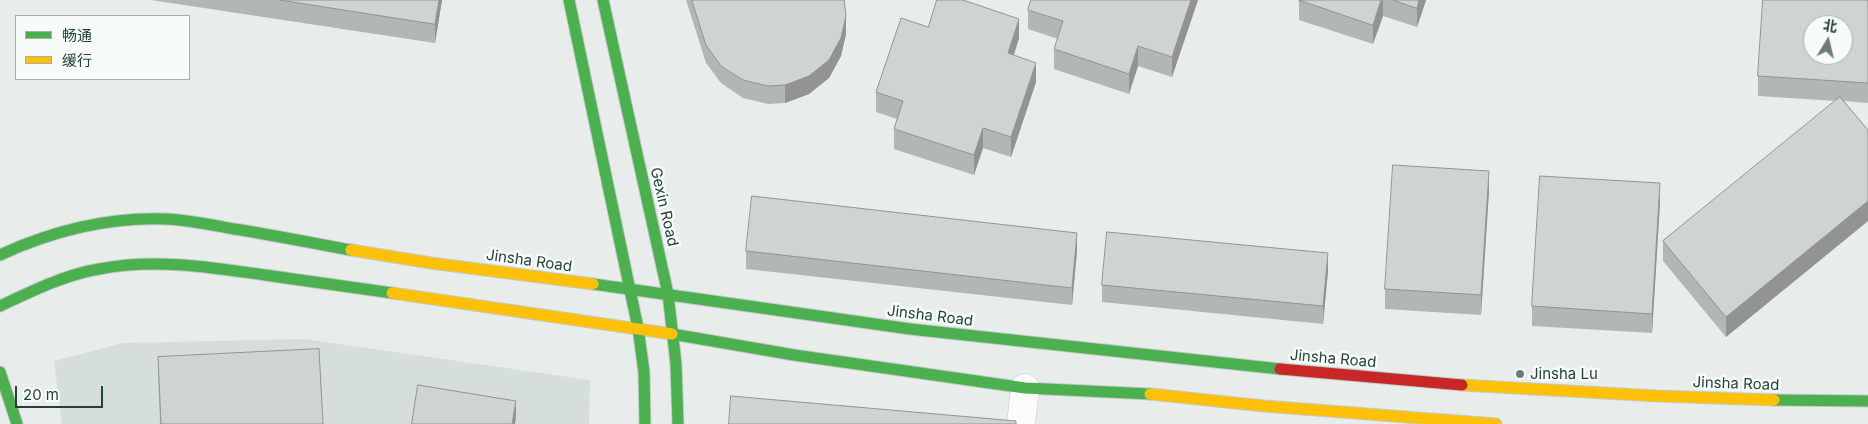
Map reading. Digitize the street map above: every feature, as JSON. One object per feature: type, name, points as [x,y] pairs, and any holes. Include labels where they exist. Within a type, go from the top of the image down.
[{"type":"main road","points":[[569,0],[638,328],[644,372],[645,424]]},
{"type":"main road","name":"Gexin Road","points":[[603,0],[668,294],[676,364],[678,424]]},
{"type":"main road","name":"Jinsha Road","points":[[0,256],[21,245],[74,228],[118,221],[166,219],[218,226],[397,258],[668,294],[838,320],[1321,374],[1697,398],[1868,401]]},
{"type":"main road","points":[[0,306],[50,284],[97,269],[144,264],[212,267],[638,328],[794,355],[1025,388],[1142,393],[1273,407],[1496,424]]},
{"type":"main road","points":[[0,372],[17,424]]},
{"type":"street","points":[[1022,424],[1025,388]]},
{"type":"shaded area","points":[[304,339],[590,380],[589,424],[62,424],[54,361],[123,343]]},
{"type":"building","points":[[280,0],[439,0],[435,24]]},
{"type":"building","points":[[692,0],[844,0],[846,16],[841,38],[829,60],[809,76],[785,85],[768,86],[743,80],[721,66],[706,45]]},
{"type":"building","points":[[937,0],[963,0],[1019,19],[1008,53],[1036,63],[1011,137],[983,128],[974,155],[894,129],[903,101],[876,92],[901,18],[928,27]]},
{"type":"building","points":[[1031,0],[1191,0],[1172,57],[1138,46],[1129,74],[1054,49],[1063,21],[1028,10]]},
{"type":"building","points":[[1299,0],[1381,0],[1373,25]]},
{"type":"building","points":[[1393,0],[1419,0],[1417,8]]},
{"type":"building","points":[[1763,0],[1868,0],[1868,83],[1758,76]]},
{"type":"building","points":[[1840,97],[1868,130],[1868,201],[1726,317],[1663,241]]},
{"type":"building","points":[[1393,165],[1489,171],[1481,295],[1385,289]]},
{"type":"building","points":[[1540,176],[1660,183],[1652,314],[1532,306]]},
{"type":"building","points":[[752,196],[1077,233],[1072,288],[746,251]]},
{"type":"building","points":[[1107,232],[1328,253],[1323,306],[1102,285]]},
{"type":"building","points":[[319,349],[323,424],[161,424],[158,357]]},
{"type":"building","points":[[418,385],[516,401],[512,424],[412,424]]},
{"type":"building","points":[[731,396],[1016,421],[1016,424],[729,424]]},
{"type":"traffic: fast","points":[[569,0],[638,328],[644,372],[645,424]]},
{"type":"traffic: fast","points":[[603,0],[668,294],[676,364],[678,424]]},
{"type":"traffic: fast","points":[[0,255],[40,239],[81,227],[123,220],[144,219],[192,222],[351,250]]},
{"type":"traffic: fast","points":[[0,306],[73,275],[99,269],[140,264],[203,267],[392,293]]},
{"type":"traffic: fast","points":[[593,284],[910,329],[1280,369]]},
{"type":"traffic: fast","points":[[672,334],[794,355],[1025,388],[1150,394]]},
{"type":"traffic: fast","points":[[0,372],[17,424]]},
{"type":"traffic: fast","points":[[1774,400],[1868,401]]},
{"type":"traffic: slow","points":[[351,250],[431,263],[593,284]]},
{"type":"traffic: slow","points":[[392,293],[672,334]]},
{"type":"traffic: slow","points":[[1462,385],[1657,396],[1774,400]]},
{"type":"traffic: slow","points":[[1150,394],[1264,406],[1496,424]]},
{"type":"traffic: jam","points":[[1280,369],[1462,385]]},
{"type":"place","name":"Jinsha Lu","points":[[1520,374]]}]
